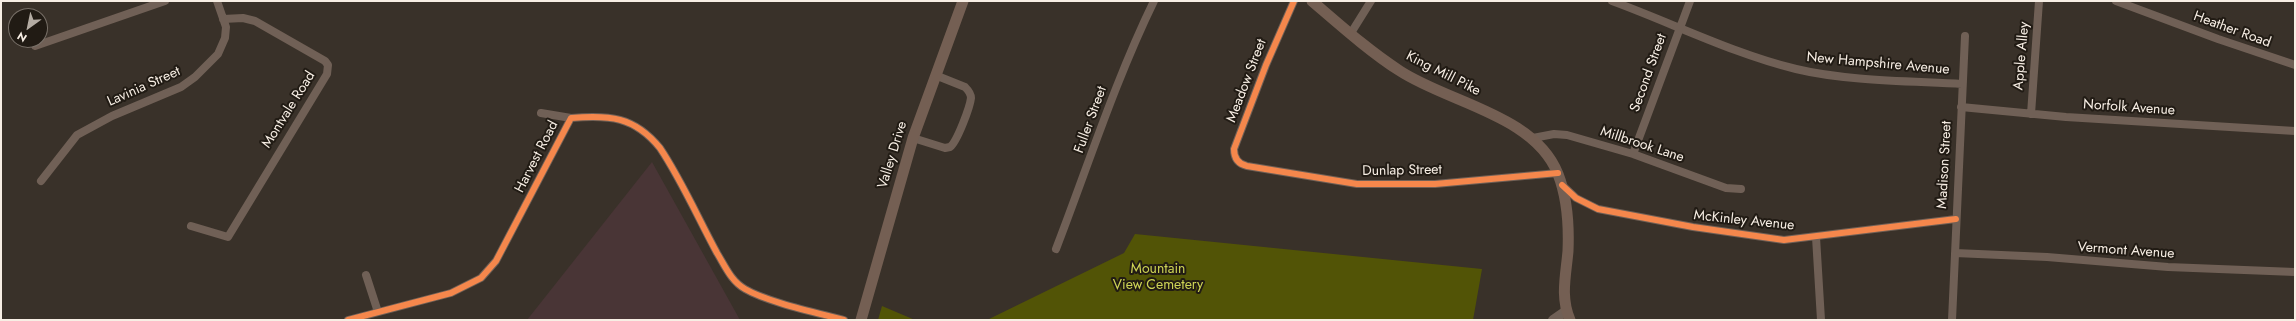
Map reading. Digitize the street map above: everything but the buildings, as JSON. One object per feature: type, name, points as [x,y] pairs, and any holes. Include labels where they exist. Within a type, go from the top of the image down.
[{"type":"main road","name":"Valley Drive","points":[[861,320],[912,138],[963,1]]},
{"type":"main road","name":"King Mill Pike","points":[[1312,1],[1387,61],[1418,81],[1509,122],[1533,138],[1544,148],[1558,173],[1562,185],[1568,228],[1564,294],[1568,316]]},
{"type":"street","points":[[48,41],[164,1]]},
{"type":"street","name":"Lavinia Street","points":[[41,181],[77,135],[112,116],[176,90],[195,78],[218,54],[223,45],[226,28],[217,1]]},
{"type":"street","name":"Fuller Street","points":[[1056,249],[1097,143],[1124,64],[1154,1]]},
{"type":"street","name":"Meadow Street","points":[[1247,166],[1238,163],[1235,158],[1234,149],[1266,64],[1294,1]]},
{"type":"street","points":[[1351,33],[1371,1]]},
{"type":"street","name":"New Hampshire Avenue","points":[[1612,1],[1767,60],[1798,69],[1836,75],[1962,84]]},
{"type":"street","name":"Second Street","points":[[1633,154],[1690,1]]},
{"type":"street","name":"Apple Alley","points":[[2030,114],[2039,1]]},
{"type":"street","name":"Heather Road","points":[[2116,1],[2251,51],[2295,65]]},
{"type":"street","name":"Montvale Road","points":[[191,226],[228,237],[327,74],[328,65],[325,61],[255,21],[243,18],[223,19]]},
{"type":"street","name":"Madison Street","points":[[1952,320],[1964,36]]},
{"type":"street","points":[[912,138],[945,148],[950,147],[956,140],[971,95],[965,87],[935,75]]},
{"type":"street","name":"Norfolk Avenue","points":[[1961,107],[2030,114],[2295,131]]},
{"type":"street","points":[[541,113],[570,118]]},
{"type":"street","name":"Harvest Road","points":[[348,320],[451,293],[481,278],[496,261],[570,118],[603,116],[631,124],[649,136],[666,157],[732,278],[738,284],[746,290],[773,300],[844,320]]},
{"type":"street","name":"Millbrook Lane","points":[[1533,138],[1554,134],[1567,135],[1633,154],[1726,188],[1741,189]]},
{"type":"street","name":"Dunlap Street","points":[[1247,166],[1325,180],[1364,184],[1435,184],[1558,173]]},
{"type":"street","name":"McKinley Avenue","points":[[1562,185],[1587,205],[1622,215],[1754,237],[1784,240],[1956,218]]},
{"type":"street","points":[[1816,237],[1821,320]]},
{"type":"street","name":"Vermont Avenue","points":[[1956,253],[2047,257],[2161,267],[2295,272]]},
{"type":"street","points":[[366,275],[378,312]]},
{"type":"street","points":[[1553,320],[1568,316]]},
{"type":"shaded area","points":[[652,162],[740,320],[527,320]]},
{"type":"green space","name":"Mountain View Cemetery","points":[[1135,234],[1482,269],[1473,320],[987,320],[1124,253]]},
{"type":"green space","points":[[882,306],[915,320],[878,320]]},
{"type":"cycle path","points":[[1294,1],[1266,65],[1234,149],[1236,158],[1241,164],[1357,184],[1435,184],[1558,173]]},
{"type":"cycle path","points":[[348,320],[451,293],[481,278],[496,261],[571,118],[585,117],[620,120],[640,129],[650,137],[660,148],[668,161],[683,186],[717,253],[732,278],[740,286],[755,294],[779,303],[844,320]]},
{"type":"cycle path","points":[[1562,185],[1576,198],[1598,209],[1693,227],[1784,240],[1956,219]]}]
